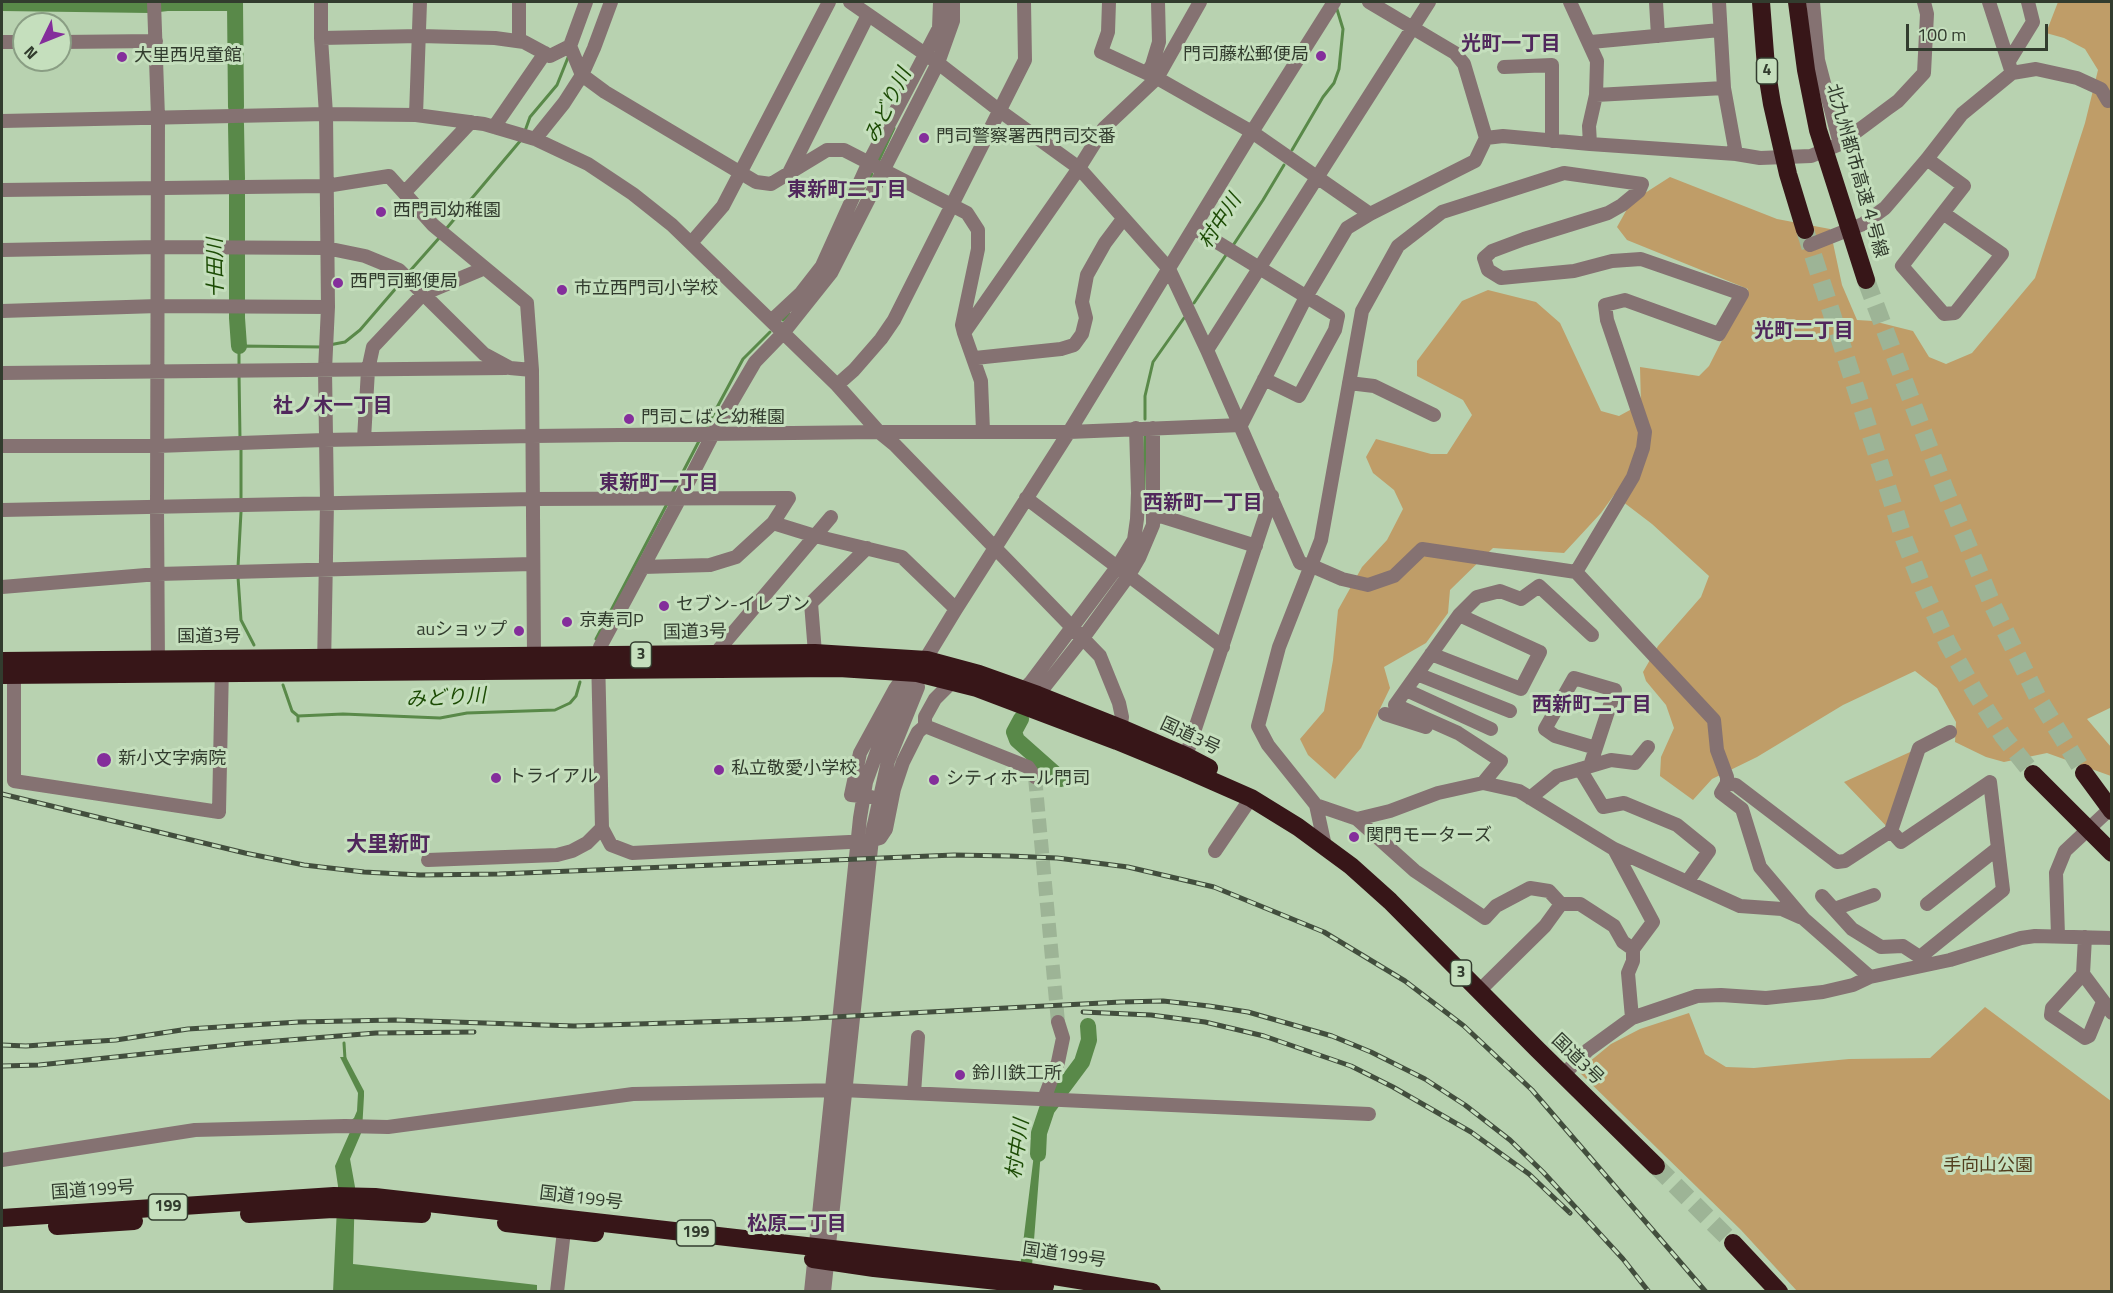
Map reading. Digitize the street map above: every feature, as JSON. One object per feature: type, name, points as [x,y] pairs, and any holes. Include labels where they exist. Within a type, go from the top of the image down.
[{"type":"highway","name":"4","points":[[1761,2],[1767,67],[1780,139],[1788,174],[1808,237]]},
{"type":"highway","name":"北九州都市高速４号線","points":[[1797,2],[1806,70],[1818,130],[1866,280]]},
{"type":"highway","name":"国道3号","points":[[324,665],[534,656],[599,663],[715,654],[815,653],[918,670],[1186,756],[1227,778],[1251,798]]},
{"type":"highway","name":"国道3号","points":[[2,661],[158,666],[599,663],[918,670],[980,674],[1030,693],[1251,798],[1298,826],[1351,866],[1390,901],[1656,1166]]},
{"type":"highway","name":"国道3号","points":[[8,674],[158,666]]},
{"type":"highway","points":[[2084,773],[2109,807]]},
{"type":"highway","points":[[2032,774],[2112,853]]},
{"type":"highway","name":"国道199号","points":[[2,1229],[333,1202]]},
{"type":"highway","name":"国道199号","points":[[2,1218],[333,1202],[376,1203],[454,1217],[565,1224],[627,1236],[874,1268],[1002,1281],[1041,1280],[1152,1292]]},
{"type":"highway","points":[[1733,1243],[1779,1292]]},
{"type":"highway","name":"国道199号","points":[[1041,1280],[1084,1292]]},
{"type":"street","points":[[154,2],[158,117],[156,506],[158,666]]},
{"type":"street","points":[[321,2],[326,114],[328,307],[324,370],[327,502],[324,665]]},
{"type":"street","points":[[416,115],[420,2]]},
{"type":"street","points":[[519,2],[519,41]]},
{"type":"street","points":[[586,2],[570,46],[582,75],[605,92],[741,174],[756,182],[771,184],[827,150],[844,150],[967,213],[978,230],[978,249],[962,325],[981,381],[983,431]]},
{"type":"street","points":[[527,136],[564,103],[582,75],[611,2]]},
{"type":"street","points":[[691,243],[723,206],[829,2]]},
{"type":"street","points":[[850,2],[932,59],[1079,168],[1169,269],[1208,350],[1300,563],[1342,579],[1368,585],[1394,576],[1422,549],[1576,572],[1714,720],[1717,750],[1727,777],[1727,783],[1721,793],[1742,809],[1760,867],[1804,919],[1870,976]]},
{"type":"street","points":[[939,2],[939,28],[932,59],[883,171],[831,273],[783,332],[755,362],[672,500],[644,567],[600,647],[602,828],[611,845],[632,853],[870,841],[880,838],[889,818],[892,799],[910,745],[925,726],[925,717],[935,699],[953,681]]},
{"type":"street","points":[[771,321],[801,293],[822,266],[869,162],[953,21],[953,2]]},
{"type":"street","points":[[837,385],[854,370],[894,320],[1025,60],[1024,2]]},
{"type":"street","points":[[1109,2],[1108,32],[1101,52],[1152,76],[1252,132],[1370,214]]},
{"type":"street","points":[[1152,76],[1159,42],[1158,2]]},
{"type":"street","points":[[964,333],[1079,168],[1104,128],[1152,76],[1200,2]]},
{"type":"street","points":[[1241,425],[1306,297],[1347,228],[1370,214],[1475,162],[1486,138],[1464,64],[1455,53],[1369,2]]},
{"type":"street","points":[[1208,350],[1429,2]]},
{"type":"street","points":[[1570,2],[1591,42],[1597,61],[1596,95],[1589,126],[1590,144]]},
{"type":"street","points":[[1656,2],[1658,36]]},
{"type":"street","points":[[1719,2],[1724,88],[1736,153]]},
{"type":"street","points":[[1813,2],[1818,60],[1840,144]]},
{"type":"street","points":[[1486,138],[1503,136],[1736,153],[1760,158],[1810,156],[1840,144],[1898,101],[1924,72],[1927,14],[1924,2]]},
{"type":"street","points":[[1989,2],[2011,67]]},
{"type":"street","points":[[1808,237],[1835,235],[1863,224],[1885,208],[1962,114],[2011,67],[2034,22],[2028,2]]},
{"type":"street","points":[[811,1292],[861,818],[866,782],[872,763],[887,728],[918,670],[1069,432],[1333,4]]},
{"type":"street","points":[[788,175],[868,15]]},
{"type":"street","points":[[1591,42],[1720,30]]},
{"type":"street","points":[[321,38],[420,36],[495,38],[524,42],[550,56],[570,46]]},
{"type":"street","points":[[72,42],[156,41]]},
{"type":"street","points":[[494,127],[545,53]]},
{"type":"street","points":[[1504,67],[1552,64],[1552,141]]},
{"type":"street","points":[[2011,67],[2036,69],[2077,78],[2101,89],[2108,101]]},
{"type":"street","points":[[1596,95],[1724,88]]},
{"type":"street","points":[[2,121],[326,114],[416,115],[471,122],[527,136],[588,164],[633,194],[691,243],[837,385],[879,432],[895,445],[995,546],[1100,656],[1119,702],[1119,735]]},
{"type":"street","points":[[404,194],[471,122]]},
{"type":"street","points":[[1927,159],[1964,186],[1943,213],[1902,266],[1944,314],[1955,313],[2002,254],[1943,213]]},
{"type":"street","points":[[1325,846],[1316,805],[1268,745],[1258,726],[1279,647],[1321,540],[1362,311],[1398,246],[1442,213],[1564,173],[1642,184],[1639,191],[1622,206],[1608,213],[1492,251],[1485,258],[1488,270],[1501,278],[1574,271],[1612,261],[1641,259],[1742,294],[1719,334],[1624,300],[1605,305],[1607,320],[1645,432],[1643,448],[1634,477],[1576,572]]},
{"type":"street","points":[[2,190],[326,186],[389,176],[433,225],[527,303],[532,370],[534,656]]},
{"type":"street","points":[[975,358],[1061,349],[1074,345],[1082,334],[1086,318],[1082,302],[1087,274],[1105,243],[1123,219]]},
{"type":"street","points":[[1194,228],[1338,316],[1335,330],[1299,396],[1264,379]]},
{"type":"street","points":[[2,250],[158,247],[326,248],[365,256],[399,270],[484,354],[510,368]]},
{"type":"street","points":[[364,439],[368,370],[373,347],[423,294],[485,268]]},
{"type":"street","points":[[2,311],[158,306],[328,307]]},
{"type":"street","points":[[2,373],[510,368],[532,370]]},
{"type":"street","points":[[1349,383],[1374,386],[1434,415]]},
{"type":"street","points":[[2,446],[157,446],[533,436],[1069,432],[1241,425]]},
{"type":"street","points":[[1030,693],[1083,638],[1123,571],[1134,540],[1137,519],[1136,428]]},
{"type":"street","points":[[1030,693],[1031,682],[1072,626],[1123,571],[1139,558],[1153,525],[1153,428]]},
{"type":"street","points":[[1186,756],[1272,496]]},
{"type":"street","points":[[2,510],[327,502],[789,498],[773,523],[736,557],[710,565],[644,567]]},
{"type":"street","points":[[1026,498],[1223,647]]},
{"type":"street","points":[[1154,514],[1256,546]]},
{"type":"street","points":[[715,654],[831,517]]},
{"type":"street","points":[[773,523],[815,536],[902,556],[956,609]]},
{"type":"street","points":[[815,653],[811,603],[867,548]]},
{"type":"street","points":[[2,587],[158,574],[532,564]]},
{"type":"street","points":[[1483,783],[1501,761],[1458,733],[1395,705],[1459,615],[1478,597],[1500,591],[1521,599],[1539,586],[1592,635]]},
{"type":"street","points":[[1431,654],[1521,689],[1540,652],[1459,615]]},
{"type":"street","points":[[8,674],[14,781],[219,812],[222,666]]},
{"type":"street","points":[[824,1292],[873,829],[880,788],[918,670]]},
{"type":"street","points":[[892,799],[851,795],[860,753],[885,705],[918,670]]},
{"type":"street","points":[[1417,674],[1510,711]]},
{"type":"street","points":[[1596,748],[1555,736],[1545,729],[1574,678],[1615,690],[1585,767],[1603,807],[1624,803],[1677,825],[1709,851],[1687,882]]},
{"type":"street","points":[[1406,690],[1491,729]]},
{"type":"street","points":[[1385,714],[1469,740]]},
{"type":"street","points":[[925,726],[1028,767],[1035,777]]},
{"type":"street","points":[[1727,783],[1736,785],[1837,862],[1845,861],[1891,831],[1919,748],[1950,732]]},
{"type":"street","points":[[1530,798],[1557,776],[1611,760],[1635,762],[1648,747]]},
{"type":"street","points":[[1891,831],[1900,842],[1990,782],[2003,890],[1925,961]]},
{"type":"street","points":[[1358,819],[1390,811],[1438,793],[1483,783],[1519,791],[1614,849],[1740,906],[1782,909],[1804,919]]},
{"type":"street","points":[[1215,850],[1251,798]]},
{"type":"street","points":[[1316,805],[1358,819],[1415,871],[1485,918],[1496,906],[1530,888],[1549,891],[1561,904],[1580,904],[1614,926],[1623,942],[1632,949]]},
{"type":"street","points":[[2058,936],[2056,873],[2065,851],[2109,807]]},
{"type":"street","points":[[428,861],[557,855],[572,851],[587,843],[602,828]]},
{"type":"street","points":[[1927,904],[1998,848]]},
{"type":"street","points":[[1614,849],[1653,922],[1632,949],[1633,961],[1628,973],[1632,1018]]},
{"type":"street","points":[[1834,909],[1874,895]]},
{"type":"street","points":[[1822,896],[1852,929],[1881,947],[1903,946],[1925,961]]},
{"type":"street","points":[[1479,991],[1545,926],[1561,904]]},
{"type":"street","points":[[1563,1075],[1588,1050],[1632,1018],[1697,996],[1766,998],[1823,992],[1853,985],[1870,976],[1925,961],[2021,938],[2058,936],[2112,938]]},
{"type":"street","points":[[2085,938],[2083,974],[2112,1014]]},
{"type":"street","points":[[2083,974],[2052,1008],[2050,1015],[2085,1038],[2089,1036],[2103,1002]]},
{"type":"street","points":[[1044,1099],[1058,1062],[1063,1038],[1058,1022]]},
{"type":"street","points":[[914,1093],[918,1037]]},
{"type":"street","points":[[2,1160],[195,1130],[388,1127],[633,1095],[842,1090],[1370,1114]]},
{"type":"street","points":[[557,1292],[565,1224]]},
{"type":"green space","points":[[2058,2],[2111,2],[2112,707],[2087,719],[2111,747],[2111,776],[2047,753],[2004,762],[1986,757],[1955,742],[1956,722],[1937,688],[1915,671],[1843,705],[1757,757],[1712,779],[1693,800],[1660,776],[1661,757],[1674,728],[1666,705],[1646,681],[1643,672],[1658,646],[1701,597],[1709,576],[1652,524],[1614,495],[1601,513],[1564,553],[1493,548],[1450,590],[1448,613],[1426,643],[1384,667],[1390,688],[1361,748],[1335,779],[1308,755],[1300,739],[1324,711],[1333,660],[1338,610],[1362,567],[1387,540],[1403,509],[1394,490],[1373,473],[1366,457],[1376,439],[1431,454],[1447,454],[1472,415],[1463,400],[1417,376],[1417,361],[1462,301],[1488,290],[1536,302],[1560,323],[1601,411],[1619,416],[1641,404],[1640,367],[1699,376],[1709,366],[1748,289],[1627,240],[1617,227],[1631,202],[1670,177],[1777,219],[1830,229],[1842,285],[1857,320],[1873,321],[1913,331],[1929,357],[1946,364],[1972,353],[2035,278],[2085,123],[2098,70],[2085,49],[2064,38],[2046,33]]},
{"type":"green space","points":[[1919,748],[1891,831],[1844,782]]},
{"type":"green space","name":"手向山公園","points":[[1985,1007],[2111,1101],[2111,1291],[1797,1291],[1741,1230],[1578,1071],[1611,1044],[1640,1029],[1689,1013],[1705,1054],[1726,1067],[1754,1068],[1849,1059],[1930,1058]]},
{"type":"shaded area","points":[[340,1057],[346,1057],[364,1091],[362,1131],[350,1159],[355,1187],[353,1264],[537,1285],[537,1292],[333,1292],[338,1186],[335,1166],[350,1132],[347,1123],[354,1118],[357,1111],[358,1093]]},
{"type":"shaded area","points":[[1039,1133],[1042,1138],[1030,1291],[1017,1292],[1036,1138]]},
{"type":"waterway","name":"十田川","points":[[2,3],[150,5],[235,3],[236,107]]},
{"type":"waterway","name":"村中川","points":[[1292,150],[1323,97],[1334,83],[1339,69],[1343,29],[1336,6]]},
{"type":"waterway","points":[[525,131],[530,117],[557,85],[569,55]]},
{"type":"waterway","name":"十田川","points":[[236,124],[237,179]]},
{"type":"waterway","name":"みどり川","points":[[879,160],[894,128]]},
{"type":"waterway","points":[[446,229],[521,140]]},
{"type":"waterway","name":"村中川","points":[[1232,247],[1284,165]]},
{"type":"waterway","name":"みどり川","points":[[864,188],[872,174]]},
{"type":"waterway","name":"十田川","points":[[237,191],[239,346]]},
{"type":"waterway","points":[[409,272],[440,237]]},
{"type":"waterway","name":"村中川","points":[[1194,303],[1228,252]]},
{"type":"waterway","points":[[329,345],[345,342],[360,330],[403,280]]},
{"type":"waterway","name":"みどり川","points":[[783,320],[789,314]]},
{"type":"waterway","name":"村中川","points":[[1145,419],[1145,396],[1153,362],[1184,318]]},
{"type":"waterway","name":"みどり川","points":[[707,426],[743,359],[770,332]]},
{"type":"waterway","points":[[239,367],[239,346],[323,347]]},
{"type":"waterway","points":[[239,373],[240,439]]},
{"type":"waterway","name":"村中川","points":[[1144,489],[1145,433]]},
{"type":"waterway","name":"みどり川","points":[[672,493],[699,441]]},
{"type":"waterway","points":[[241,448],[241,502]]},
{"type":"waterway","name":"みどり川","points":[[596,639],[668,502]]},
{"type":"waterway","points":[[238,567],[241,512]]},
{"type":"waterway","points":[[238,577],[241,620],[254,645]]},
{"type":"waterway","name":"みどり川","points":[[298,716],[343,714],[440,718],[467,713],[555,710],[570,703],[576,696],[580,682]]},
{"type":"waterway","points":[[283,685],[292,711],[298,716],[298,721]]},
{"type":"waterway","name":"村中川","points":[[1021,719],[1014,732],[1017,740],[1061,779]]},
{"type":"waterway","name":"村中川","points":[[1038,1154],[1039,1133],[1047,1109],[1082,1062],[1089,1040],[1088,1026]]},
{"type":"waterway","points":[[344,1043],[345,1059]]},
{"type":"tunnel","points":[[1805,230],[1904,539],[1925,593],[1948,644],[1975,692],[2003,736],[2033,774]]},
{"type":"tunnel","points":[[1866,280],[1946,492],[1993,606],[2038,698],[2084,773]]},
{"type":"tunnel","points":[[1035,777],[1058,1022]]},
{"type":"tunnel","points":[[1656,1166],[1733,1243]]},
{"type":"railway","points":[[2,794],[245,853],[304,865],[364,872],[420,875],[499,874],[954,855],[1057,858],[1128,867],[1214,887],[1324,932],[1405,981],[1464,1026],[1532,1090],[1706,1292]]},
{"type":"railway","points":[[2,1045],[26,1046],[116,1040],[188,1029],[299,1022],[395,1020],[574,1026],[795,1019],[1121,1002],[1163,1001],[1209,1006],[1248,1012],[1332,1036],[1371,1052],[1425,1079],[1465,1105],[1510,1140],[1543,1172],[1623,1259],[1649,1292]]},
{"type":"railway","points":[[1083,1012],[1151,1015],[1205,1022],[1264,1036],[1351,1066],[1393,1087],[1471,1132],[1529,1174],[1570,1213]]},
{"type":"railway","points":[[2,1066],[39,1065],[239,1044],[376,1033],[474,1032]]},
{"type":"place","name":"門司藤松郵便局","points":[[1321,56]]},
{"type":"place","name":"大里西児童館","points":[[122,57]]},
{"type":"place","name":"門司警察署西門司交番","points":[[924,138]]},
{"type":"place","name":"西門司幼稚園","points":[[381,212]]},
{"type":"place","name":"西門司郵便局","points":[[338,283]]},
{"type":"place","name":"市立西門司小学校","points":[[562,290]]},
{"type":"place","name":"門司こばと幼稚園","points":[[629,419]]},
{"type":"place","name":"セブン-イレブン","points":[[664,606]]},
{"type":"place","name":"京寿司P","points":[[567,622]]},
{"type":"place","name":"auショップ","points":[[519,631]]},
{"type":"place","name":"新小文字病院","points":[[104,760]]},
{"type":"place","name":"私立敬愛小学校","points":[[719,770]]},
{"type":"place","name":"トライアル","points":[[496,778]]},
{"type":"place","name":"シティホール門司","points":[[934,780]]},
{"type":"place","name":"関門モーターズ","points":[[1354,837]]},
{"type":"place","name":"鈴川鉄工所","points":[[960,1075]]},
{"type":"district","name":"光町一丁目","points":[[1511,45]]},
{"type":"district","name":"東新町二丁目","points":[[847,191]]},
{"type":"district","name":"光町二丁目","points":[[1804,332]]},
{"type":"district","name":"社ノ木一丁目","points":[[333,407]]},
{"type":"district","name":"東新町一丁目","points":[[659,484]]},
{"type":"district","name":"西新町一丁目","points":[[1203,504]]},
{"type":"district","name":"西新町二丁目","points":[[1592,706]]},
{"type":"district","name":"大里新町","points":[[388,846]]},
{"type":"district","name":"松原二丁目","points":[[797,1225]]}]
